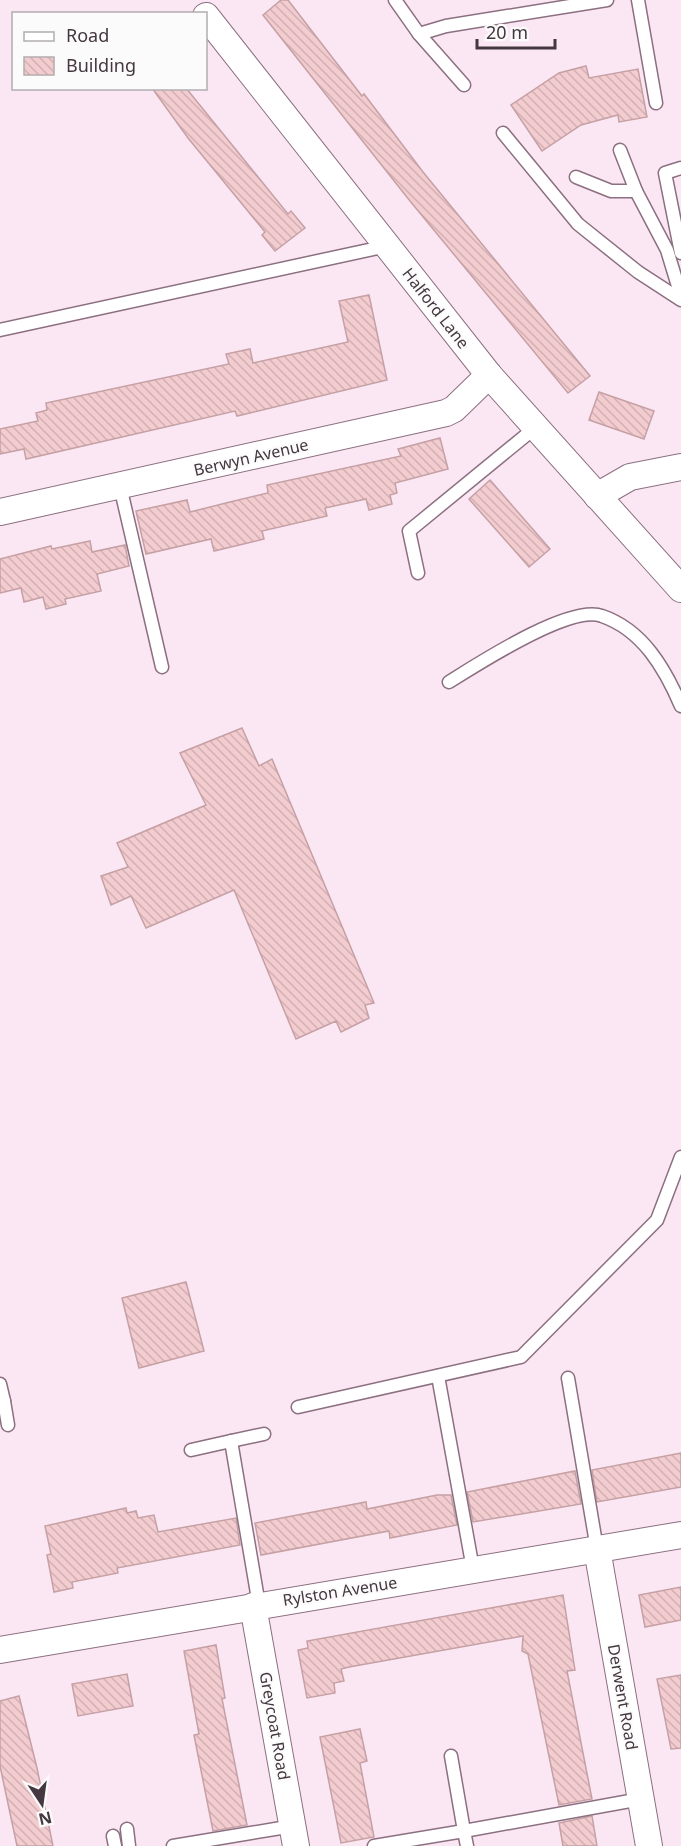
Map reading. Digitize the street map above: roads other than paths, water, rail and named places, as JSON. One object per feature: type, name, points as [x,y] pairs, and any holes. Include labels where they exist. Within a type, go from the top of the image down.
[{"type":"street","name":"Halford Lane","points":[[207,19],[489,375],[681,589]]},
{"type":"street","name":"Berwyn Avenue","points":[[0,512],[446,413],[454,409],[489,375]]},
{"type":"street","points":[[597,496],[630,477],[681,467]]},
{"type":"street","name":"Rylston Avenue","points":[[0,1650],[681,1535]]},
{"type":"street","name":"Derwent Road","points":[[597,1549],[649,1846]]},
{"type":"street","name":"Greycoat Road","points":[[256,1606],[294,1836]]},
{"type":"lane","points":[[395,0],[419,34],[464,85]]},
{"type":"lane","points":[[419,34],[446,26],[607,0]]},
{"type":"lane","points":[[638,0],[656,103]]},
{"type":"lane","points":[[503,133],[578,224],[638,272],[681,298]]},
{"type":"lane","points":[[620,150],[636,191],[667,250],[681,298]]},
{"type":"lane","points":[[681,168],[666,173],[681,253]]},
{"type":"lane","points":[[576,177],[611,191],[636,191]]},
{"type":"lane","points":[[0,330],[387,246]]},
{"type":"lane","points":[[418,573],[409,531],[536,427]]},
{"type":"lane","points":[[120,486],[162,667]]},
{"type":"lane","points":[[449,682],[502,649],[571,617],[601,615],[645,644],[666,670],[681,706]]},
{"type":"lane","points":[[298,1407],[521,1357],[657,1220],[681,1157]]},
{"type":"lane","points":[[438,1376],[473,1569]]},
{"type":"lane","points":[[568,1378],[597,1549]]},
{"type":"lane","points":[[0,1384],[8,1425]]},
{"type":"lane","points":[[191,1450],[264,1434]]},
{"type":"lane","points":[[231,1441],[256,1606]]},
{"type":"lane","points":[[451,1756],[467,1846]]},
{"type":"lane","points":[[374,1846],[641,1799]]},
{"type":"lane","points":[[127,1829],[129,1846]]},
{"type":"lane","points":[[173,1846],[294,1836]]}]
